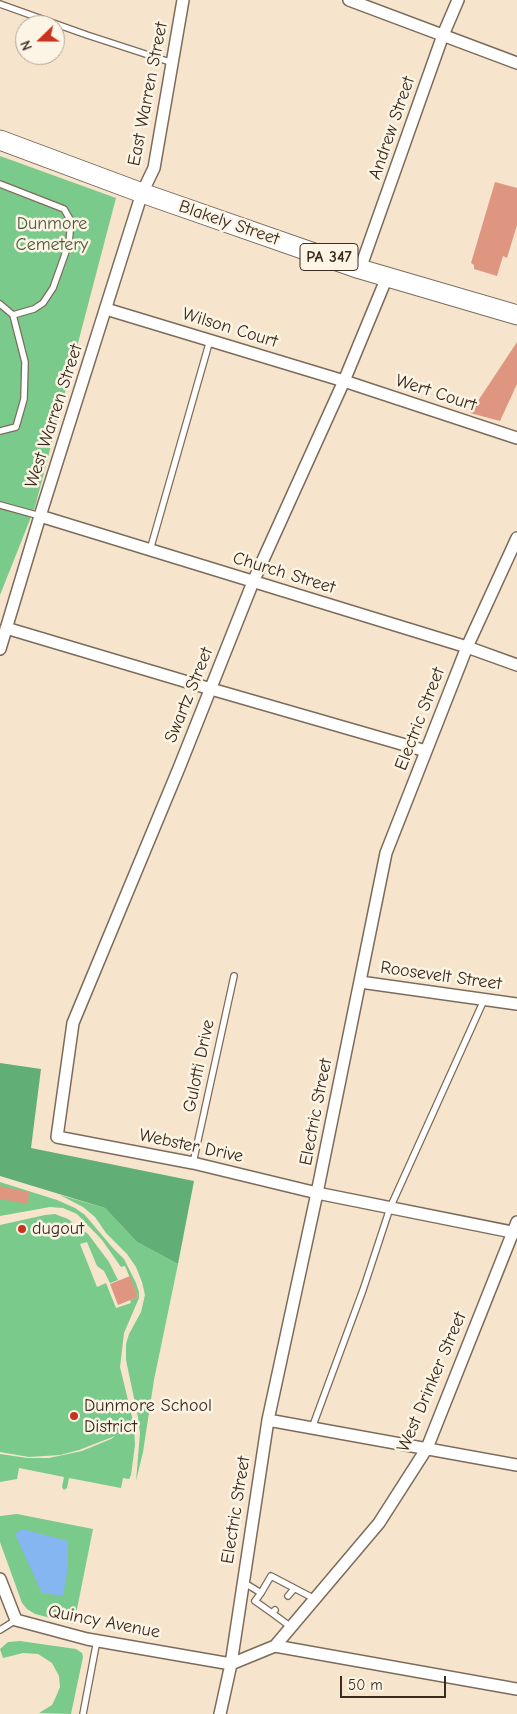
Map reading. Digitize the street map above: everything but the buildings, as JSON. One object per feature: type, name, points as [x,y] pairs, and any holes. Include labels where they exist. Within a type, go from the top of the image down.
[{"type":"main road","name":"Blakely Street","points":[[0,140],[142,193],[360,269],[517,315]]},
{"type":"street","name":"East Warren Street","points":[[142,193],[154,168],[183,0]]},
{"type":"street","points":[[349,0],[517,63]]},
{"type":"street","name":"Andrew Street","points":[[360,269],[443,35],[458,0]]},
{"type":"street","name":"West Warren Street","points":[[0,649],[142,193]]},
{"type":"street","name":"Swartz Street","points":[[56,1137],[73,1023],[211,689],[253,582],[388,277]]},
{"type":"street","name":"Wilson Court","points":[[106,309],[344,380]]},
{"type":"street","name":"Wert Court","points":[[344,380],[517,438]]},
{"type":"street","name":"Church Street","points":[[40,516],[517,664]]},
{"type":"street","name":"Electric Street","points":[[220,1714],[231,1664],[268,1420],[317,1192],[386,853],[467,647],[517,538]]},
{"type":"street","points":[[6,628],[426,750]]},
{"type":"street","name":"Roosevelt Street","points":[[360,982],[517,1004]]},
{"type":"street","name":"Webster Drive","points":[[56,1137],[193,1163],[390,1208],[516,1229]]},
{"type":"street","name":"West Drinker Street","points":[[231,1664],[276,1646],[379,1523],[427,1448],[516,1229]]},
{"type":"street","points":[[268,1420],[517,1465]]},
{"type":"street","points":[[0,1579],[16,1620]]},
{"type":"street","name":"Quincy Avenue","points":[[16,1620],[97,1640],[231,1664]]},
{"type":"street","points":[[276,1646],[517,1689]]},
{"type":"lane","points":[[0,4],[87,36],[172,62]]},
{"type":"lane","points":[[0,184],[64,209],[72,221],[69,243],[53,288],[43,303],[34,309],[13,315]]},
{"type":"lane","points":[[0,304],[13,315],[25,362],[24,398],[16,427],[0,431]]},
{"type":"lane","points":[[150,550],[210,340]]},
{"type":"lane","points":[[0,505],[40,516]]},
{"type":"lane","name":"Gulotti Drive","points":[[193,1163],[234,976]]},
{"type":"lane","points":[[312,1428],[363,1290],[390,1208],[484,1000]]},
{"type":"lane","points":[[291,1627],[274,1611],[255,1601],[271,1576],[315,1599]]},
{"type":"lane","points":[[243,1582],[261,1593]]},
{"type":"lane","points":[[288,1596],[294,1589]]},
{"type":"lane","points":[[0,1630],[16,1620]]},
{"type":"lane","points":[[83,1714],[97,1640]]},
{"type":"green space","name":"Dunmore Cemetery","points":[[0,156],[116,198],[35,507],[0,595]]},
{"type":"green space","points":[[0,1063],[41,1069],[31,1148],[194,1181],[178,1264],[137,1242],[105,1208],[0,1176]]},
{"type":"green space","points":[[0,1182],[57,1200],[85,1215],[124,1259],[136,1283],[139,1298],[124,1333],[120,1367],[134,1425],[135,1445],[131,1475],[129,1479],[123,1478],[121,1488],[69,1478],[67,1488],[64,1490],[62,1487],[64,1477],[19,1468],[17,1479],[0,1482],[0,1454],[27,1458],[49,1458],[82,1451],[115,1436],[60,1455],[29,1457],[0,1452],[0,1225],[55,1214],[68,1219],[88,1234],[109,1262],[118,1280],[110,1283],[104,1271],[97,1266],[87,1242],[80,1244],[97,1287],[106,1283],[116,1308],[131,1303],[130,1300],[138,1297],[125,1266],[121,1267],[102,1240],[77,1214],[63,1208],[50,1207],[0,1216]]},
{"type":"green space","points":[[60,1195],[105,1208],[137,1242],[178,1264],[154,1380],[143,1452],[136,1481],[140,1433],[126,1360],[126,1344],[129,1334],[141,1312],[145,1295],[142,1282],[136,1267],[127,1254],[106,1233],[95,1217],[83,1207]]},
{"type":"green space","points":[[17,1514],[93,1529],[74,1624],[35,1614],[22,1603],[0,1542],[0,1516]]},
{"type":"green space","points":[[20,1641],[76,1649],[82,1653],[83,1657],[71,1714],[39,1713],[52,1705],[60,1687],[59,1676],[52,1663],[38,1654],[23,1653],[3,1658],[0,1649],[8,1642]]},
{"type":"water","points":[[22,1529],[68,1541],[68,1567],[63,1596],[42,1593],[15,1534]]},
{"type":"place","name":"dugout","points":[[22,1229]]},
{"type":"place","name":"Dunmore School District","points":[[74,1416]]}]
